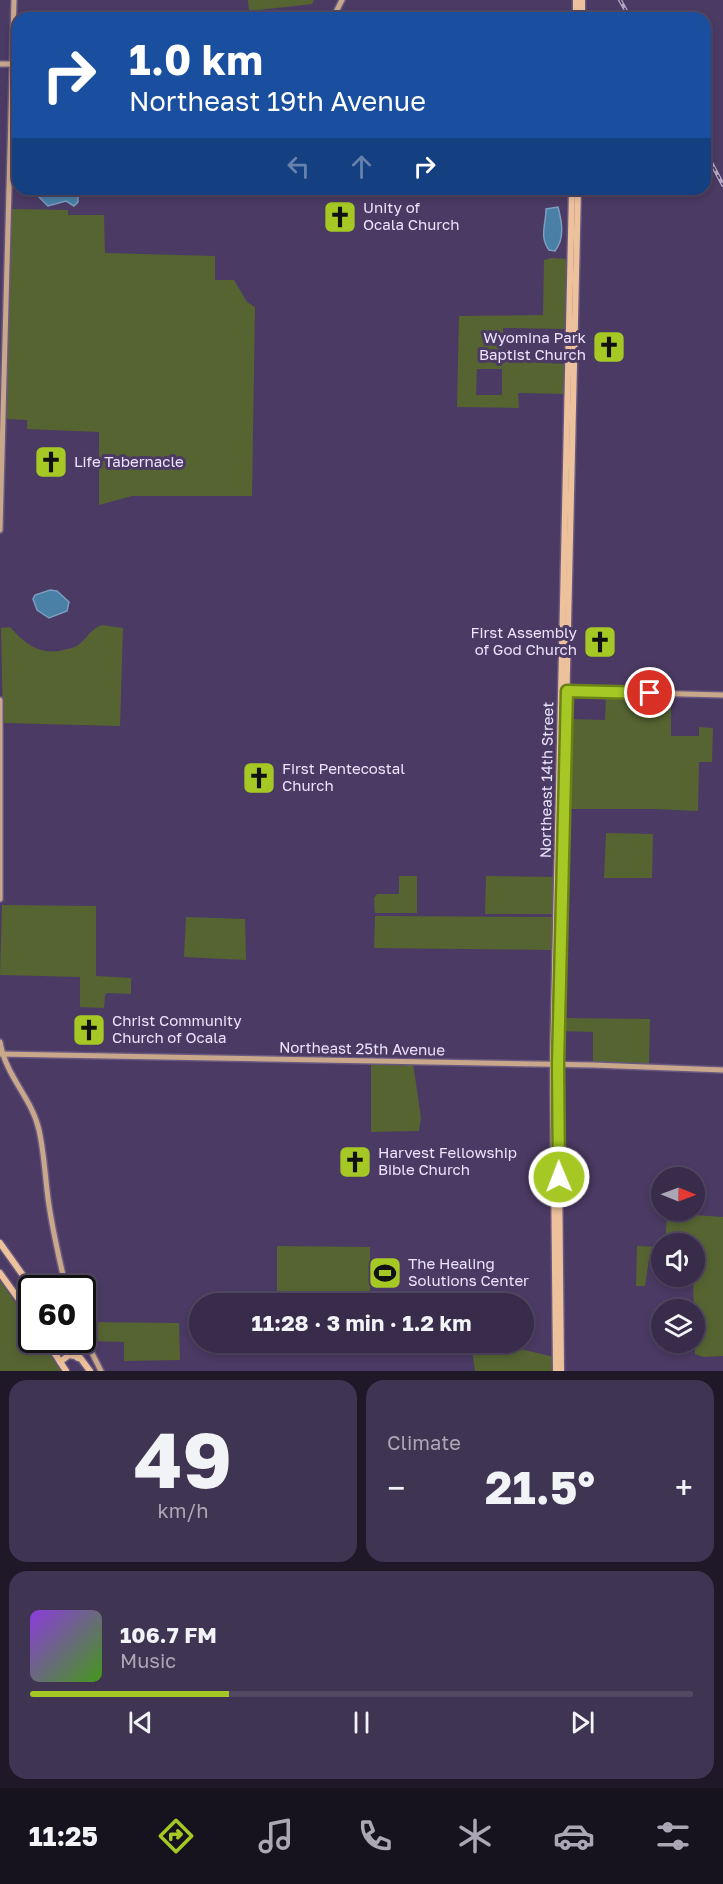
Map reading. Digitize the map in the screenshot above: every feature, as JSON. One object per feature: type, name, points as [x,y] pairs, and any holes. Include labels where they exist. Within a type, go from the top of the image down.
[{"type":"main road","name":"Northeast 14th Street","points":[[556,1371],[556,1064],[572,195]]},
{"type":"main road","name":"Northeast 14th Street","points":[[556,1064],[578,195]]},
{"type":"main road","name":"Northeast 14th Street","points":[[556,1194],[561,1371]]},
{"type":"main road","points":[[0,1243],[23,1275]]},
{"type":"main road","points":[[0,1253],[4,1253],[19,1275]]},
{"type":"main road","points":[[0,1273],[18,1298]]},
{"type":"main road","points":[[55,1353],[66,1371]]},
{"type":"main road","points":[[76,1353],[88,1371]]},
{"type":"main road","points":[[60,1362],[69,1355],[73,1355],[88,1371]]},
{"type":"street","points":[[0,530],[12,157]]},
{"type":"street","points":[[567,691],[723,695]]},
{"type":"street","points":[[0,700],[0,899]]},
{"type":"street","points":[[0,1042],[1,1054],[28,1104],[39,1131],[54,1240],[63,1275]]},
{"type":"street","name":"Northeast 25th Avenue","points":[[1,1054],[556,1064],[723,1070]]},
{"type":"street","points":[[91,1353],[101,1371]]},
{"type":"green space","points":[[248,0],[314,0],[312,4],[249,11]]},
{"type":"green space","points":[[12,209],[68,210],[68,215],[104,215],[105,253],[215,256],[215,280],[234,280],[247,302],[255,307],[252,496],[132,496],[99,505],[99,432],[27,429],[27,420],[6,419]]},
{"type":"green space","points":[[569,259],[567,329],[503,328],[503,361],[567,364],[566,394],[518,393],[519,408],[457,407],[459,316],[543,315],[544,260]],"holes":[[[477,369],[502,369],[502,395],[476,395]]]},
{"type":"green space","points":[[102,625],[123,628],[120,726],[3,723],[1,628],[10,627],[21,638],[40,650],[55,651],[77,646],[94,629]]},
{"type":"green space","points":[[606,694],[671,695],[671,736],[699,736],[699,727],[713,728],[712,762],[699,762],[698,811],[566,809],[568,719],[605,720]]},
{"type":"green space","points":[[606,833],[653,834],[652,878],[604,878]]},
{"type":"green space","points":[[399,876],[417,876],[417,913],[375,913],[374,898],[377,894],[399,894]]},
{"type":"green space","points":[[486,876],[556,877],[555,914],[485,914]]},
{"type":"green space","points":[[2,905],[96,906],[96,976],[131,978],[131,994],[107,993],[104,1008],[80,1007],[80,977],[0,975]]},
{"type":"green space","points":[[375,916],[555,917],[554,950],[374,948]]},
{"type":"green space","points":[[186,917],[245,919],[246,960],[184,957]]},
{"type":"green space","points":[[562,1018],[650,1019],[649,1066],[593,1063],[593,1032],[562,1031]]},
{"type":"green space","points":[[371,1062],[413,1063],[421,1118],[419,1131],[371,1132]]},
{"type":"green space","points":[[705,1216],[723,1217],[723,1356],[703,1357],[695,1354],[705,1353],[705,1299],[694,1299],[693,1287],[705,1287],[705,1233],[666,1233],[667,1221],[705,1221]]},
{"type":"green space","points":[[277,1246],[370,1247],[370,1293],[277,1293]]},
{"type":"green space","points":[[637,1246],[651,1247],[645,1286],[636,1286]]},
{"type":"green space","points":[[0,1280],[18,1307],[18,1353],[50,1353],[63,1371],[0,1371]]},
{"type":"green space","points":[[96,1322],[179,1323],[180,1360],[124,1361],[124,1342],[96,1341]]},
{"type":"green space","points":[[534,1352],[554,1357],[554,1371],[475,1371],[473,1353]]},
{"type":"water","points":[[40,195],[78,195],[78,202],[74,206],[66,201],[48,206]]},
{"type":"water","points":[[558,207],[561,235],[555,251],[549,250],[546,245],[544,230],[546,209]]},
{"type":"water","points":[[50,590],[57,591],[69,602],[67,611],[49,618],[37,610],[33,599],[35,595]]},
{"type":"railway","points":[[620,0],[627,12]]},
{"type":"railway","points":[[711,162],[723,185]]},
{"type":"place","name":"Unity of Ocala Church","points":[[340,217]]},
{"type":"place","name":"Wyomina Park Baptist Church","points":[[609,347]]},
{"type":"place","name":"Life Tabernacle","points":[[51,462]]},
{"type":"place","name":"First Assembly of God Church","points":[[600,642]]},
{"type":"place","name":"First Pentecostal Church","points":[[259,778]]},
{"type":"place","name":"Christ Community Church of Ocala","points":[[89,1030]]},
{"type":"place","name":"Harvest Fellowship Bible Church","points":[[355,1162]]},
{"type":"place","name":"The Healing Solutions Center","points":[[385,1273]]},
{"type":"route","points":[[559,1177],[558,1064],[567,691],[650,693]]}]
